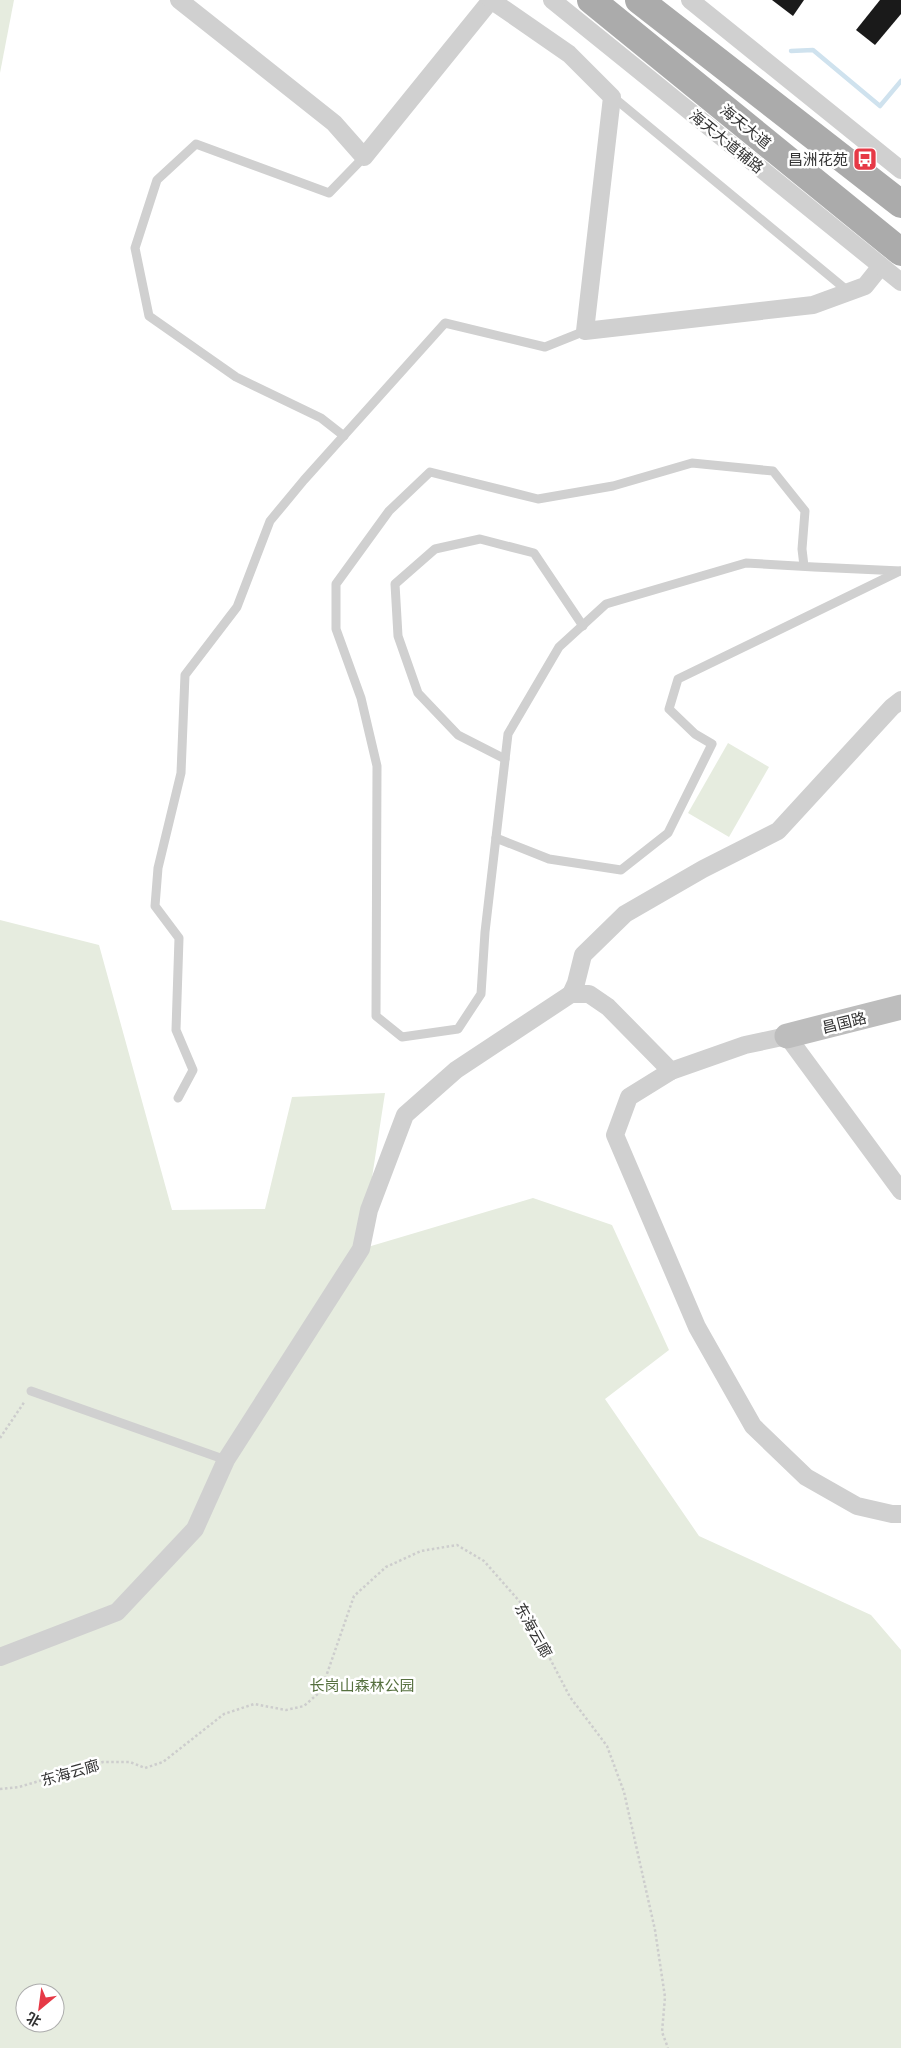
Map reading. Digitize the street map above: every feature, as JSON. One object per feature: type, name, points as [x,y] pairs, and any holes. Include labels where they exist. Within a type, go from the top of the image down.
[{"type":"main road","name":"海天大道","points":[[591,0],[891,259]]},
{"type":"main road","points":[[639,0],[901,204]]},
{"type":"main road","name":"昌国路","points":[[787,1036],[901,1007]]},
{"type":"street","points":[[179,0],[334,123],[364,156],[491,0],[569,54],[612,97],[585,331],[813,306],[865,286],[891,259]]},
{"type":"street","name":"海天大道辅路","points":[[552,0],[891,259],[901,282]]},
{"type":"street","points":[[690,0],[901,170]]},
{"type":"street","points":[[0,1657],[117,1612],[195,1529],[226,1460],[360,1249],[369,1210],[405,1115],[456,1070],[571,994],[576,983],[583,955],[625,914],[703,869],[778,831],[892,706],[901,700]]},
{"type":"street","points":[[571,994],[589,994],[608,1007],[671,1071]]},
{"type":"street","points":[[901,1191],[787,1036],[745,1045],[671,1071],[628,1097],[615,1135],[697,1327],[753,1426],[806,1476],[856,1506],[892,1514],[901,1514]]},
{"type":"lane","points":[[612,97],[849,292]]},
{"type":"lane","points":[[344,436],[321,418],[236,377],[149,316],[135,248],[157,180],[196,144],[329,193],[364,156]]},
{"type":"lane","points":[[178,1098],[194,1070],[176,1030],[179,938],[155,906],[158,868],[181,773],[185,676],[237,607],[270,520],[445,323],[545,347],[585,331]]},
{"type":"lane","points":[[804,566],[802,549],[805,511],[773,471],[692,463],[613,486],[538,499],[430,472],[389,511],[336,584],[336,629],[361,698],[378,766],[376,1016],[402,1037],[458,1030],[481,994],[485,932],[508,734],[559,648],[606,604],[746,563],[900,571]]},
{"type":"lane","points":[[505,759],[458,735],[418,693],[398,636],[394,584],[435,549],[480,539],[534,553],[583,626]]},
{"type":"lane","points":[[496,838],[549,859],[621,870],[668,833],[712,744],[695,734],[669,709],[678,678],[900,571]]},
{"type":"lane","points":[[31,1391],[226,1460]]},
{"type":"path","points":[[0,1438],[31,1391]]},
{"type":"path","name":"东海云廊","points":[[0,1789],[19,1787],[103,1762],[130,1762],[145,1768],[163,1762],[224,1714],[254,1704],[286,1710],[304,1706],[321,1691],[354,1596],[386,1567],[421,1552],[456,1545],[484,1561],[521,1603],[570,1696],[608,1746],[624,1792],[655,1930],[665,1997],[662,2032],[668,2048]]},
{"type":"green space","points":[[0,0],[14,0],[0,73]]},
{"type":"green space","points":[[728,743],[769,767],[729,837],[688,813]]},
{"type":"green space","name":"长岗山森林公园","points":[[0,920],[99,945],[172,1210],[265,1209],[292,1097],[385,1093],[361,1249],[533,1198],[612,1225],[669,1350],[605,1399],[699,1536],[871,1615],[901,1650],[901,2048],[0,2048]]},
{"type":"building","points":[[772,0],[804,0],[793,16]]},
{"type":"building","points":[[880,0],[901,0],[901,14],[875,45],[856,30]]},
{"type":"waterway","points":[[791,51],[813,50],[880,106],[901,81]]},
{"type":"place","name":"昌洲花苑","points":[[865,159]]}]
